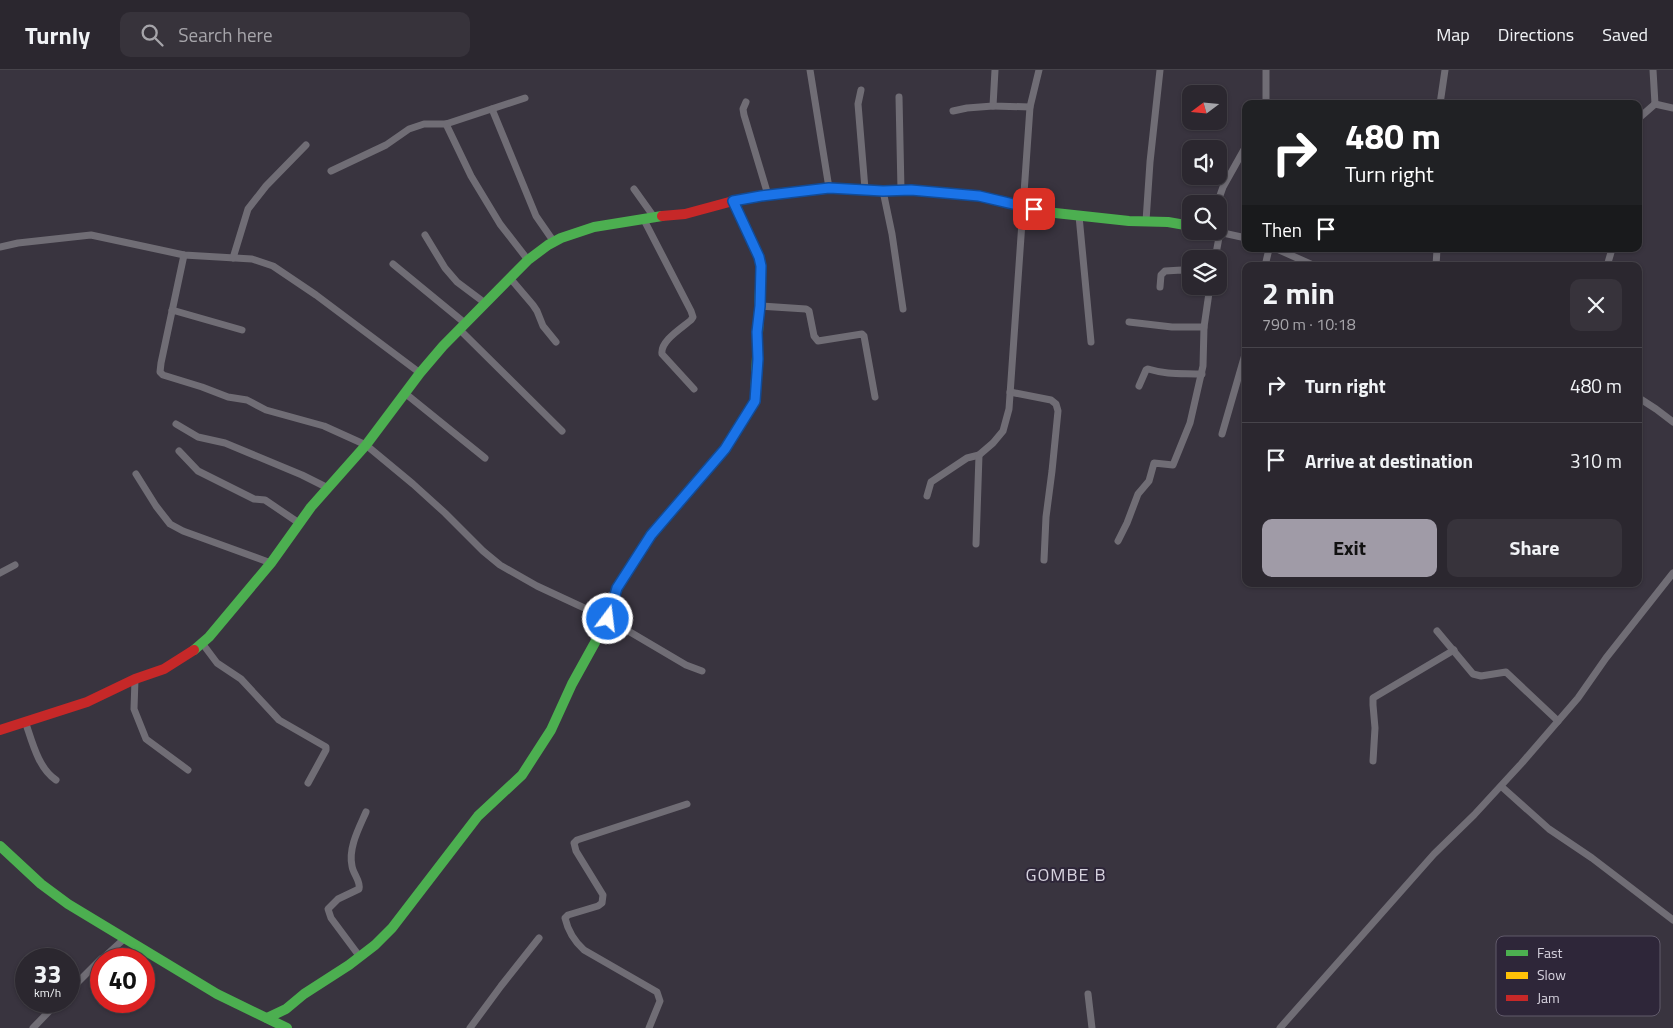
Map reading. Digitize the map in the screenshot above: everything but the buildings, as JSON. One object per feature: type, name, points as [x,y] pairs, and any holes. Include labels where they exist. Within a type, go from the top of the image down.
[{"type":"street","points":[[810,70],[829,188]]},
{"type":"street","points":[[993,106],[995,70]]},
{"type":"street","points":[[1146,221],[1160,70]]},
{"type":"street","points":[[1266,70],[1266,100]]},
{"type":"street","points":[[1441,100],[1445,70]]},
{"type":"street","points":[[1653,70],[1655,104]]},
{"type":"street","points":[[927,496],[931,482],[967,458],[979,455],[993,443],[1003,431],[1009,409],[1030,107],[1042,71]]},
{"type":"street","points":[[861,90],[858,104],[865,189]]},
{"type":"street","points":[[899,97],[901,190]]},
{"type":"street","points":[[331,171],[386,145],[409,129],[424,124],[446,124],[525,98]]},
{"type":"street","points":[[746,102],[744,114],[768,195]]},
{"type":"street","points":[[1655,104],[1673,108]]},
{"type":"street","points":[[1642,115],[1655,104]]},
{"type":"street","points":[[953,111],[993,106],[1030,107]]},
{"type":"street","points":[[492,109],[536,216],[554,242]]},
{"type":"street","points":[[446,124],[471,176],[500,224],[528,260]]},
{"type":"street","points":[[233,258],[248,209],[266,186],[306,145]]},
{"type":"street","points":[[1220,195],[1242,153]]},
{"type":"street","points":[[0,730],[87,702],[135,679],[164,669],[189,654],[209,637],[271,563],[299,523],[366,445],[420,373],[443,346],[528,260],[554,242],[594,227],[643,218],[685,214],[733,201],[768,195],[829,188],[883,191],[911,190],[979,196],[1046,212],[1182,224]]},
{"type":"street","points":[[634,189],[654,217]]},
{"type":"street","points":[[883,191],[892,234],[903,309]]},
{"type":"street","points":[[267,1018],[286,1010],[304,994],[375,946],[392,928],[478,816],[522,775],[551,730],[572,684],[608,619],[617,588],[651,535],[725,449],[755,401],[761,266],[759,257],[733,201]]},
{"type":"street","points":[[1079,216],[1091,342]]},
{"type":"street","points":[[643,218],[692,311],[693,317],[664,344],[661,351],[694,389]]},
{"type":"street","points":[[1227,234],[1242,237]]},
{"type":"street","points":[[0,247],[18,243],[91,235],[184,255],[207,258],[252,259],[274,266],[420,373]]},
{"type":"street","points":[[425,235],[445,268],[457,282],[485,303]]},
{"type":"street","points":[[1284,252],[1306,262]]},
{"type":"street","points":[[184,255],[160,372],[163,376],[202,387],[228,398],[246,400],[266,410],[324,426],[366,445],[414,484],[500,565],[537,586],[608,619],[686,665],[702,671]]},
{"type":"street","points":[[393,264],[463,327],[562,431]]},
{"type":"street","points":[[1160,287],[1161,275],[1165,271],[1182,270]]},
{"type":"street","points":[[510,278],[533,305],[543,326],[556,342]]},
{"type":"street","points":[[1118,541],[1138,494],[1149,481],[1154,463],[1173,465],[1190,423],[1202,374],[1204,327],[1209,295]]},
{"type":"street","points":[[760,306],[809,310],[814,336],[818,341],[862,334],[864,336],[876,397]]},
{"type":"street","points":[[172,310],[242,330]]},
{"type":"street","points":[[1130,322],[1172,328],[1204,327]]},
{"type":"street","points":[[1222,434],[1242,366]]},
{"type":"street","points":[[1139,386],[1148,369],[1175,374],[1202,374]]},
{"type":"street","points":[[1010,392],[1051,400],[1056,404],[1058,410],[1046,517],[1044,560]]},
{"type":"street","points":[[406,394],[485,458]]},
{"type":"street","points":[[1642,400],[1673,422]]},
{"type":"street","points":[[176,424],[198,437],[225,444],[302,475],[328,488]]},
{"type":"street","points":[[179,451],[198,471],[242,493],[265,500],[299,523]]},
{"type":"street","points":[[976,544],[979,455]]},
{"type":"street","points":[[136,474],[170,524],[183,531],[271,563]]},
{"type":"street","points":[[0,573],[15,565]]},
{"type":"street","points":[[1280,1028],[1434,854],[1502,786],[1578,698],[1652,597],[1673,573]]},
{"type":"street","points":[[1437,631],[1473,674],[1489,676],[1506,672],[1558,721]]},
{"type":"street","points":[[202,643],[217,663],[241,679],[279,720],[326,747],[308,783]]},
{"type":"street","points":[[1373,761],[1375,728],[1373,698],[1454,650]]},
{"type":"street","points":[[135,679],[134,709],[146,739],[188,770]]},
{"type":"street","points":[[26,722],[36,753],[50,776],[56,780]]},
{"type":"street","points":[[1502,786],[1549,829],[1592,858],[1673,920]]},
{"type":"street","points":[[649,1028],[660,1001],[657,992],[584,950],[566,926],[565,918],[568,915],[598,906],[602,902],[602,895],[576,851],[574,843],[577,840],[687,804]]},
{"type":"street","points":[[360,957],[331,918],[328,909],[338,899],[353,893],[360,886],[352,870],[351,858],[355,840],[366,812]]},
{"type":"street","points":[[0,846],[41,884],[68,904],[217,994],[287,1028]]},
{"type":"street","points":[[470,1028],[540,938]]},
{"type":"street","points":[[114,948],[124,939]]},
{"type":"street","points":[[80,980],[90,971]]},
{"type":"street","points":[[1088,994],[1092,1028]]},
{"type":"street","points":[[33,1028],[47,1013]]},
{"type":"traffic: fast","points":[[834,188],[883,191],[911,190],[979,196],[1046,212],[1182,224]]},
{"type":"traffic: fast","points":[[733,201],[759,257],[761,266],[755,401],[742,422]]},
{"type":"traffic: fast","points":[[194,650],[209,637],[271,563],[311,507],[366,445],[420,373],[443,346],[528,260],[561,238],[594,227],[662,216]]},
{"type":"traffic: fast","points":[[267,1018],[286,1009],[304,994],[349,965],[375,945],[392,928],[478,816],[522,775],[551,730],[572,684],[608,619],[616,590]]},
{"type":"traffic: fast","points":[[0,846],[41,884],[68,904],[217,994],[287,1028]]},
{"type":"traffic: slow","points":[[616,590],[651,535],[725,449],[742,422]]},
{"type":"traffic: jam","points":[[662,216],[685,214],[733,201],[761,196],[834,188]]},
{"type":"traffic: jam","points":[[0,730],[87,702],[135,679],[164,669],[194,650]]},
{"type":"district","name":"GOMBE B","points":[[1066,874]]},
{"type":"route","points":[[608,619],[617,588],[651,535],[725,449],[755,401],[761,266],[759,257],[733,201],[829,188],[883,191],[911,190],[979,196],[1034,209]]}]
